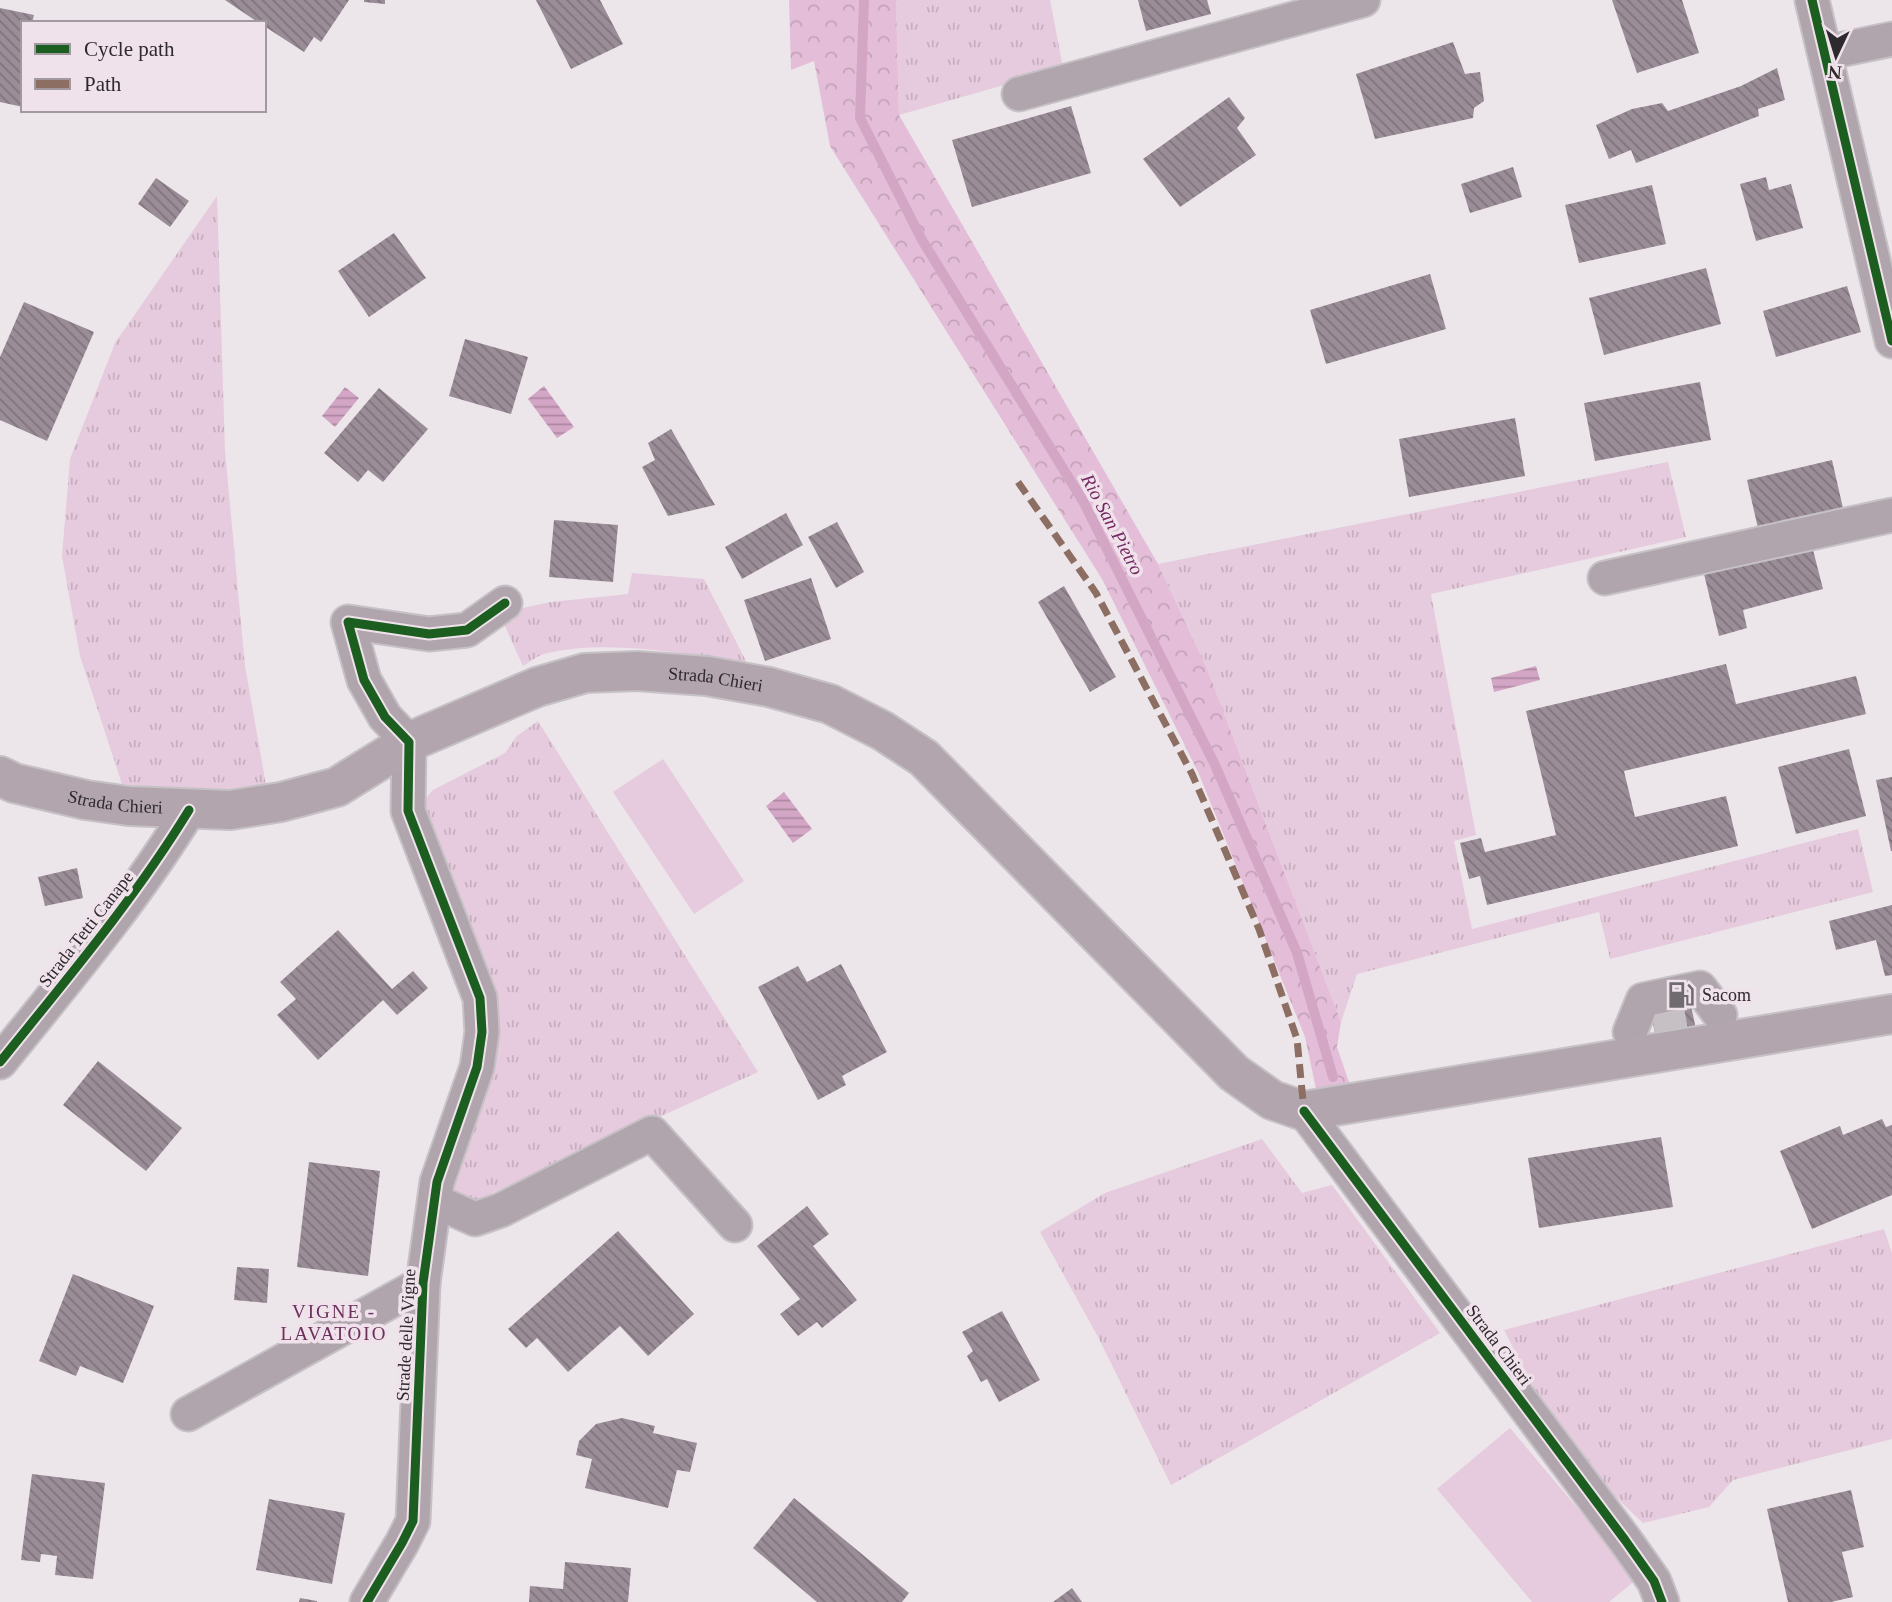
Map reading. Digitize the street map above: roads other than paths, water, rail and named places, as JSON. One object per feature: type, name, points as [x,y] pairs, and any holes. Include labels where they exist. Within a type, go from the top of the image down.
[{"type":"main road","name":"Strada Chieri","points":[[0,776],[15,783],[86,800],[129,806],[230,810],[281,802],[337,787],[409,743],[537,687],[585,673],[637,671],[708,676],[769,687],[830,704],[883,732],[924,758],[1234,1073],[1272,1100],[1304,1111],[1634,1040],[1718,1025],[1892,1014]]},
{"type":"street","points":[[1019,94],[1363,0]]},
{"type":"street","points":[[1812,0],[1892,341]]},
{"type":"street","points":[[1825,53],[1892,38]]},
{"type":"street","points":[[1605,578],[1892,515]]},
{"type":"street","points":[[409,743],[385,717],[364,680],[348,622],[429,634],[467,630],[505,603]]},
{"type":"street","name":"Strade delle Vigne","points":[[367,1602],[413,1521],[423,1283],[437,1182],[477,1067],[482,1032],[480,998],[408,811],[409,743]]},
{"type":"street","name":"Strada Tetti Canape","points":[[0,1062],[121,912],[158,861],[189,810]]},
{"type":"street","points":[[1634,1040],[1643,1000],[1700,988],[1718,1025]]},
{"type":"street","name":"Strada Chieri","points":[[1304,1111],[1625,1540],[1654,1581],[1661,1602]]},
{"type":"street","points":[[435,1201],[475,1219],[501,1210],[652,1133],[735,1225]]},
{"type":"street","points":[[188,1414],[423,1283]]},
{"type":"waterway","name":"Rio San Pietro","points":[[864,0],[860,118],[922,240],[1083,501],[1215,765],[1297,953],[1333,1077]]},
{"type":"tunnel","points":[[1654,1027],[1694,1020]]},
{"type":"place","name":"Sacom","points":[[1681,995]]},
{"type":"district","name":"VIGNE - LAVATOIO","points":[[334,1322]]}]
